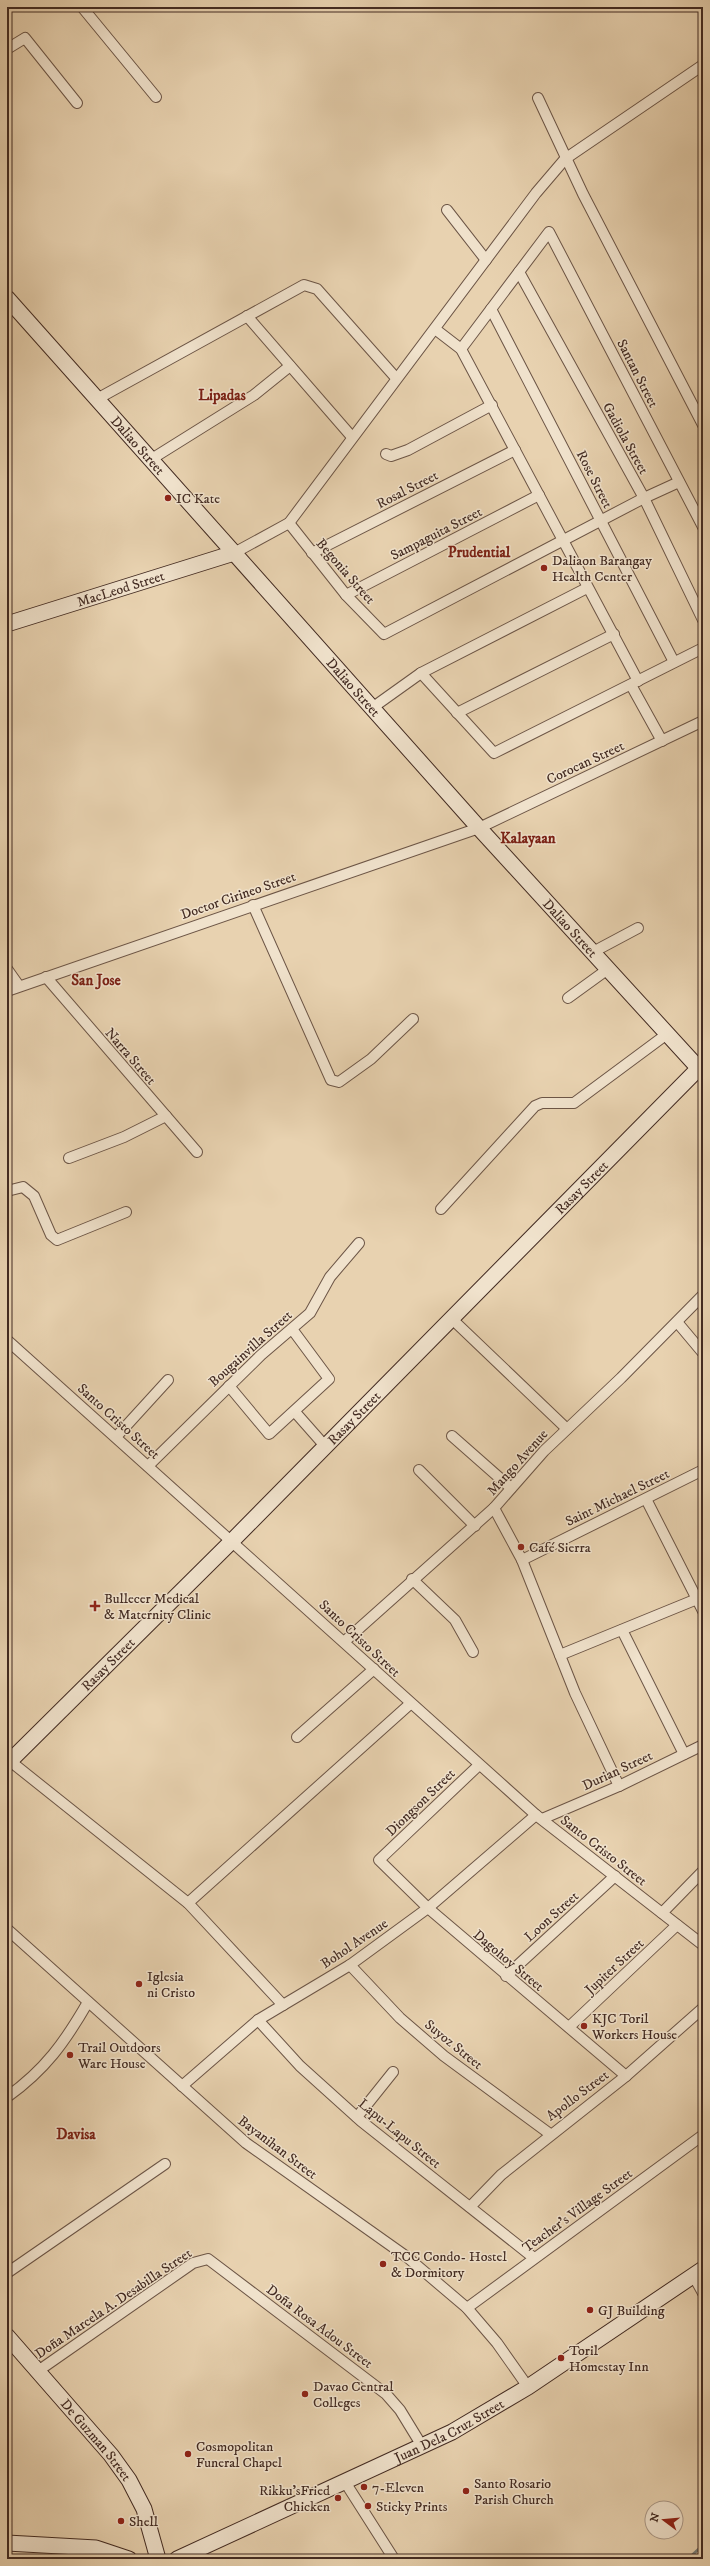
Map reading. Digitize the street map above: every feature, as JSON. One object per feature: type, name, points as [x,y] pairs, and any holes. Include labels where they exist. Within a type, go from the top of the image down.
[{"type":"street","points":[[82,7],[156,97]]},
{"type":"street","points":[[7,49],[25,38],[77,104]]},
{"type":"street","points":[[234,553],[289,523],[396,378],[435,329],[536,193],[565,159],[703,65]]},
{"type":"street","points":[[538,98],[565,159],[703,425]]},
{"type":"street","points":[[447,210],[486,260]]},
{"type":"street","name":"Santan Street","points":[[519,272],[549,232],[703,527]]},
{"type":"street","points":[[461,349],[519,272]]},
{"type":"street","name":"Gadiola Street","points":[[519,272],[644,498],[703,620]]},
{"type":"street","points":[[97,399],[304,285],[310,285],[317,289],[396,378]]},
{"type":"street","name":"Daliao Street","points":[[7,298],[479,828],[701,1071]]},
{"type":"street","name":"Rose Street","points":[[491,309],[674,662]]},
{"type":"street","points":[[247,316],[352,437]]},
{"type":"street","points":[[435,329],[461,349],[492,405],[587,588],[614,634],[634,683],[662,741]]},
{"type":"street","points":[[150,460],[254,395],[290,366]]},
{"type":"street","points":[[386,454],[391,456],[408,450],[492,405]]},
{"type":"street","name":"Rosal Street","points":[[312,553],[515,450]]},
{"type":"street","points":[[563,542],[644,498],[679,482]]},
{"type":"street","name":"Sampaguita Street","points":[[346,595],[539,495]]},
{"type":"street","name":"Begonia Street","points":[[289,523],[346,595],[384,634],[563,542]]},
{"type":"street","name":"MacLeod Street","points":[[7,624],[234,553]]},
{"type":"street","points":[[372,708],[421,673],[587,588]]},
{"type":"street","points":[[457,713],[614,634]]},
{"type":"street","points":[[421,673],[494,753],[703,648]]},
{"type":"street","name":"Corocan Street","points":[[479,828],[703,721]]},
{"type":"street","name":"Doctor Cirineo Street","points":[[7,991],[479,828]]},
{"type":"street","points":[[253,905],[330,1080],[339,1082],[371,1059],[412,1019]]},
{"type":"street","points":[[593,952],[638,928]]},
{"type":"street","points":[[7,969],[19,986]]},
{"type":"street","points":[[568,998],[608,969]]},
{"type":"street","name":"Narra Street","points":[[46,977],[197,1152]]},
{"type":"street","points":[[441,1209],[535,1106],[542,1103],[574,1103],[667,1034]]},
{"type":"street","name":"Rasay Street","points":[[9,1763],[701,1071]]},
{"type":"street","points":[[70,1158],[124,1137],[166,1116]]},
{"type":"street","points":[[7,1191],[23,1187],[31,1192],[51,1235],[57,1240],[126,1212]]},
{"type":"street","name":"Bougainvilla Street","points":[[148,1466],[229,1386],[310,1313],[330,1277],[359,1243]]},
{"type":"street","name":"Mango Avenue","points":[[345,1641],[494,1508],[566,1428],[621,1378],[703,1295]]},
{"type":"street","points":[[452,1319],[566,1428]]},
{"type":"street","points":[[677,1322],[703,1353]]},
{"type":"street","points":[[229,1386],[269,1434],[295,1412],[329,1379],[292,1329]]},
{"type":"street","name":"Santo Cristo Street","points":[[7,1340],[231,1542],[345,1641],[410,1704],[539,1817],[703,1945]]},
{"type":"street","points":[[116,1438],[168,1380]]},
{"type":"street","points":[[295,1412],[325,1446]]},
{"type":"street","points":[[452,1436],[512,1488]]},
{"type":"street","points":[[419,1470],[475,1526]]},
{"type":"street","name":"Saint Michael Street","points":[[522,1560],[703,1470]]},
{"type":"street","points":[[646,1499],[703,1611]]},
{"type":"street","points":[[494,1508],[522,1560],[560,1655],[619,1786]]},
{"type":"street","points":[[412,1580],[455,1620],[473,1652]]},
{"type":"street","points":[[560,1655],[697,1599]]},
{"type":"street","points":[[622,1630],[684,1754]]},
{"type":"street","points":[[297,1737],[374,1669]]},
{"type":"street","points":[[188,1903],[410,1704]]},
{"type":"street","name":"Durian Street","points":[[539,1817],[619,1786],[703,1745]]},
{"type":"street","points":[[9,1763],[188,1903],[232,1948],[283,2005]]},
{"type":"street","name":"Diongson Street","points":[[379,1860],[480,1765]]},
{"type":"street","name":"Bohol Avenue","points":[[182,2086],[258,2020],[350,1965],[428,1908],[539,1817]]},
{"type":"street","name":"Dagohoy Street","points":[[379,1860],[428,1908],[506,1976],[626,2076]]},
{"type":"street","points":[[662,1913],[703,1872]]},
{"type":"street","name":"Loon Street","points":[[506,1976],[615,1876]]},
{"type":"street","name":"Jupiter Street","points":[[569,2027],[677,1925]]},
{"type":"street","name":"Bayanihan Street","points":[[7,1929],[246,2143],[406,2257],[467,2308],[498,2343],[528,2387]]},
{"type":"street","name":"Suyoz Street","points":[[350,1965],[400,2018],[444,2056],[550,2134]]},
{"type":"street","points":[[7,2097],[31,2081],[52,2058],[88,2002]]},
{"type":"street","name":"Apollo Street","points":[[470,2207],[501,2174],[550,2134],[626,2076],[703,2008]]},
{"type":"street","name":"Lapu-Lapu Street","points":[[258,2020],[300,2066],[357,2117],[534,2258]]},
{"type":"street","points":[[357,2117],[393,2072]]},
{"type":"street","name":"Teacher's Village Street","points":[[467,2308],[703,2135]]},
{"type":"street","points":[[7,2273],[164,2164]]},
{"type":"street","name":"Doña Marcela A. Desabilla Street","points":[[38,2371],[193,2263],[205,2259]]},
{"type":"street","name":"Doña Rosa Adou Street","points":[[205,2259],[214,2262],[386,2394],[400,2410],[422,2446]]},
{"type":"street","points":[[698,2272],[703,2293]]},
{"type":"street","name":"Juan Dela Cruz Street","points":[[177,2559],[452,2432],[528,2387],[698,2272]]},
{"type":"street","name":"De Guzman Street","points":[[7,2336],[130,2480],[144,2509],[158,2559]]},
{"type":"street","points":[[345,2482],[394,2559]]},
{"type":"street","points":[[7,2543],[96,2548],[129,2559]]},
{"type":"waterway","points":[[688,2559],[703,2545]]},
{"type":"place","name":"IC Kate","points":[[168,498]]},
{"type":"place","name":"Daliaon Barangay Health Center","points":[[544,568]]},
{"type":"place","name":"Café Sierra","points":[[521,1547]]},
{"type":"place","name":"Bullecer Medical & Maternity Clinic","points":[[95,1606]]},
{"type":"place","name":"Iglesia ni Cristo","points":[[139,1984]]},
{"type":"place","name":"KJC Toril Workers House","points":[[584,2026]]},
{"type":"place","name":"Trail Outdoors Ware House","points":[[70,2055]]},
{"type":"place","name":"TCC Condo- Hostel & Dormitory","points":[[383,2264]]},
{"type":"place","name":"GJ Building","points":[[590,2310]]},
{"type":"place","name":"Toril Homestay Inn","points":[[561,2358]]},
{"type":"place","name":"Davao Central Colleges","points":[[305,2394]]},
{"type":"place","name":"Cosmopolitan Funeral Chapel","points":[[188,2454]]},
{"type":"place","name":"7-Eleven","points":[[364,2487]]},
{"type":"place","name":"Santo Rosario Parish Church","points":[[466,2491]]},
{"type":"place","name":"Rikku'sFried Chicken","points":[[338,2498]]},
{"type":"place","name":"Sticky Prints","points":[[368,2506]]},
{"type":"place","name":"Shell","points":[[121,2521]]},
{"type":"district","name":"Lipadas","points":[[222,395]]},
{"type":"district","name":"Prudential","points":[[479,552]]},
{"type":"district","name":"Kalayaan","points":[[528,838]]},
{"type":"district","name":"San Jose","points":[[96,980]]},
{"type":"district","name":"Davisa","points":[[76,2134]]}]
